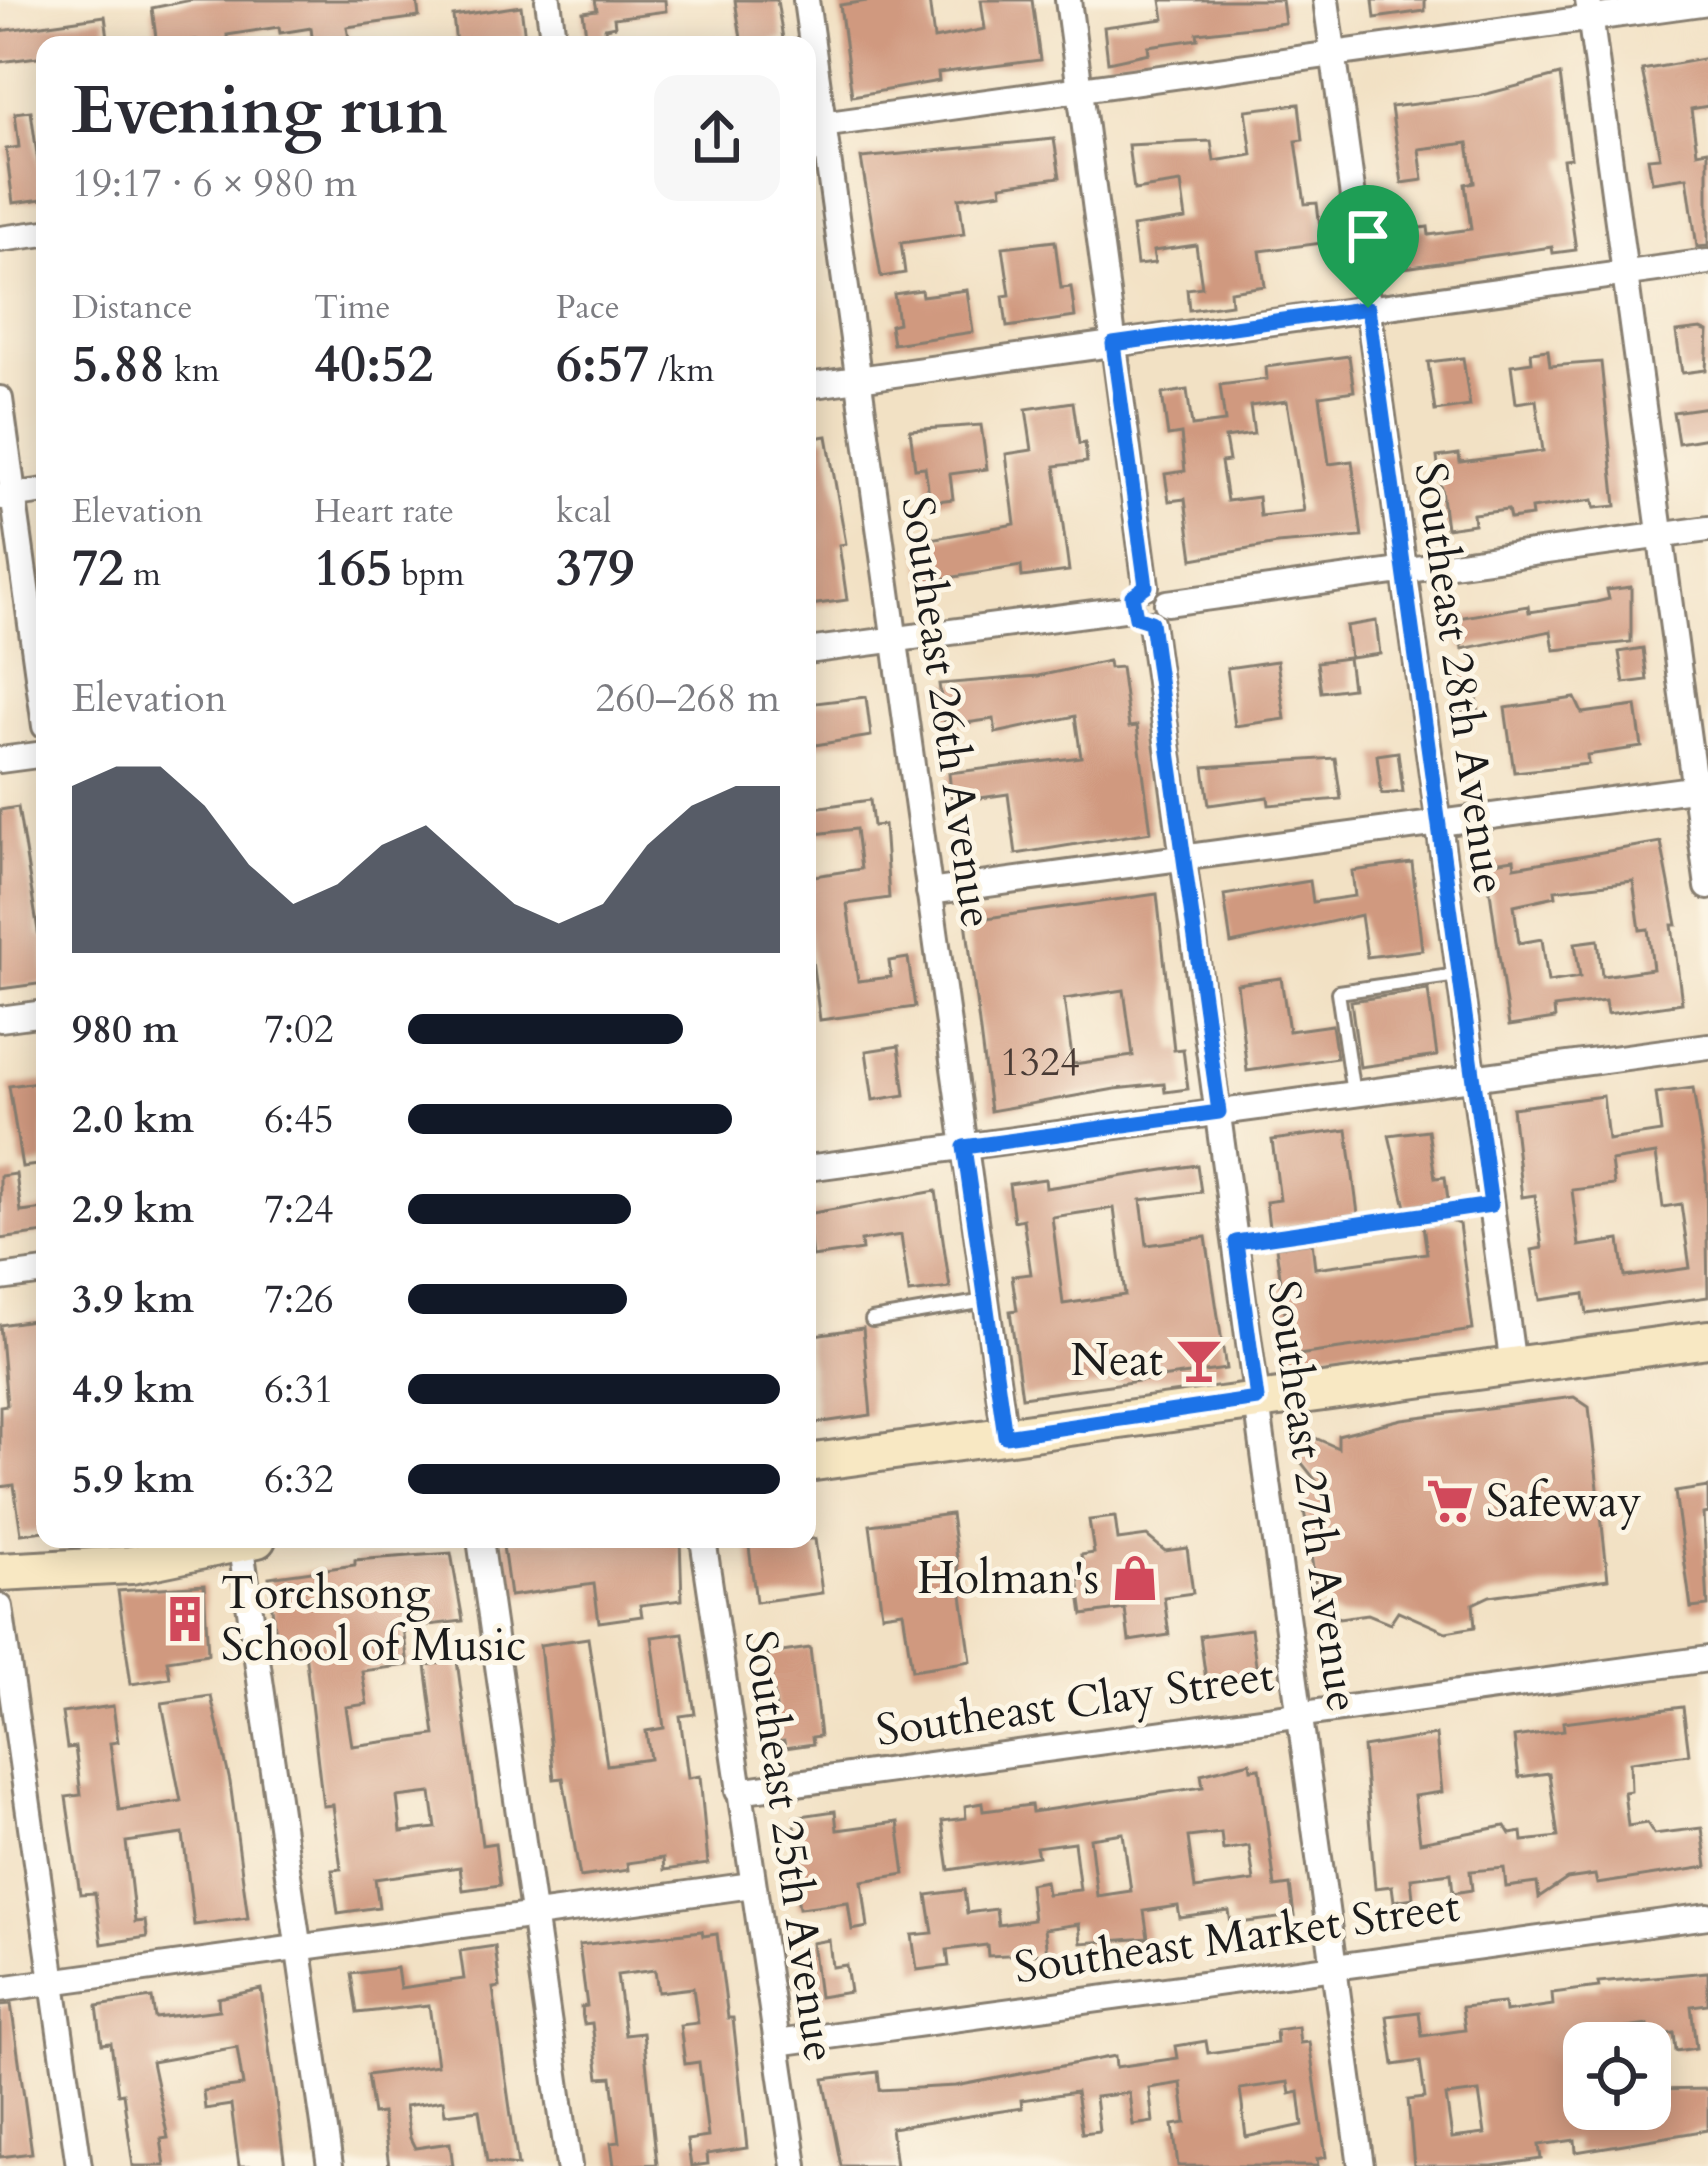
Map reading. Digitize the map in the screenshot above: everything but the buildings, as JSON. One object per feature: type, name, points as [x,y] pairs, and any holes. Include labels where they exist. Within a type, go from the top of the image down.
[{"type":"main road","points":[[816,1462],[1708,1339]]},
{"type":"main road","points":[[2,1584],[34,1558],[98,1548]]},
{"type":"main road","points":[[2,1584],[33,1574],[184,1558],[210,1548]]},
{"type":"street","points":[[548,0],[553,36]]},
{"type":"street","name":"Southeast 26th Avenue","points":[[806,0],[809,36]]},
{"type":"street","points":[[1068,0],[1146,586],[1158,588],[1150,611]]},
{"type":"street","name":"Southeast 28th Avenue","points":[[1327,0],[1513,1366]]},
{"type":"street","points":[[816,126],[1334,54],[1589,9],[1708,2]]},
{"type":"street","points":[[1589,9],[1660,535],[1701,787],[1708,887]]},
{"type":"street","name":"Southeast 26th Avenue","points":[[816,126],[858,379],[1005,1436]]},
{"type":"street","points":[[0,239],[36,234]]},
{"type":"street","points":[[816,385],[1708,262]]},
{"type":"street","points":[[0,399],[7,497],[36,672]]},
{"type":"street","points":[[816,650],[1150,611],[1404,570],[1708,529]]},
{"type":"street","name":"Southeast 27th Avenue","points":[[1150,611],[1361,2166]]},
{"type":"street","points":[[0,760],[36,755]]},
{"type":"street","points":[[929,892],[1701,787]]},
{"type":"street","points":[[0,1019],[36,1014]]},
{"type":"street","points":[[816,1167],[1708,1046]]},
{"type":"street","points":[[0,1278],[36,1273]]},
{"type":"street","points":[[229,1548],[330,2166]]},
{"type":"street","points":[[481,1548],[569,2166]]},
{"type":"street","name":"Southeast 25th Avenue","points":[[704,1548],[795,2166]]},
{"type":"street","points":[[2,1584],[79,2166]]},
{"type":"street","name":"Southeast Clay Street","points":[[738,1792],[1708,1658]]},
{"type":"street","points":[[0,1989],[752,1885]]},
{"type":"street","name":"Southeast Market Street","points":[[777,2043],[1708,1916]]},
{"type":"lane","points":[[1353,1094],[1338,992],[1458,975]]},
{"type":"lane","points":[[1236,1242],[1491,1205]]},
{"type":"lane","points":[[872,1320],[985,1301]]},
{"type":"place","name":"Neat","points":[[1199,1360]]},
{"type":"place","name":"Safeway","points":[[1450,1501]]},
{"type":"place","name":"Holman's","points":[[1135,1578]]},
{"type":"place","name":"Torchsong School of Music","points":[[185,1619]]},
{"type":"route","points":[[1368,308],[1491,1205],[1236,1242],[1257,1399],[1005,1436],[964,1147],[1219,1112],[1151,622],[1136,617],[1130,602],[1146,586],[1113,344],[1368,308]]}]
